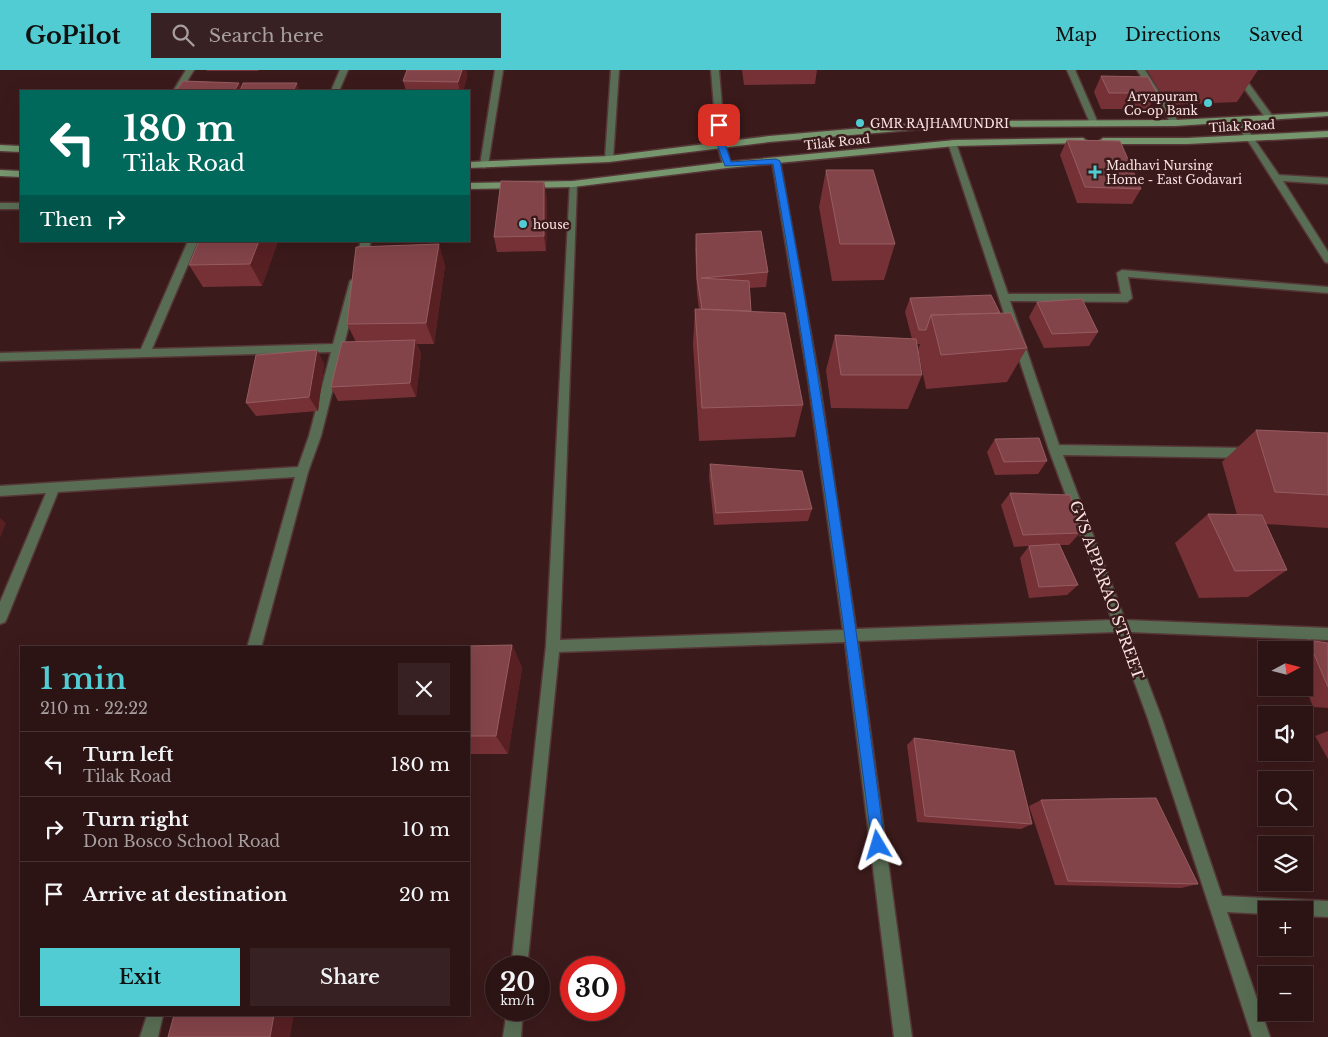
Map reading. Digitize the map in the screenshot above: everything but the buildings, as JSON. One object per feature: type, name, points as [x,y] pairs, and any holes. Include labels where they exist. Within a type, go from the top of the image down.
[{"type":"street","points":[[178,90],[190,70]]},
{"type":"street","points":[[335,90],[344,70]]},
{"type":"street","points":[[484,165],[498,70]]},
{"type":"street","points":[[609,159],[615,70]]},
{"type":"street","points":[[715,70],[721,144],[728,165]]},
{"type":"street","points":[[1071,70],[1094,123]]},
{"type":"street","points":[[1141,70],[1175,123]]},
{"type":"street","points":[[1235,70],[1270,118]]},
{"type":"street","name":"Tilak Road","points":[[470,165],[609,159],[721,144],[946,124],[1175,123],[1328,114]]},
{"type":"street","points":[[1236,119],[1328,260]]},
{"type":"street","name":"Tilak Road","points":[[470,186],[573,184],[728,165],[952,143],[1187,141],[1328,134]]},
{"type":"street","name":"GVS APPARAO STREET","points":[[952,143],[1055,450],[1121,626],[1262,1037]]},
{"type":"street","points":[[0,148],[20,149]]},
{"type":"street","points":[[776,161],[799,286],[851,635],[903,1037]]},
{"type":"street","points":[[0,173],[20,174]]},
{"type":"street","points":[[1276,178],[1328,181]]},
{"type":"street","points":[[520,956],[553,646],[573,184]]},
{"type":"street","points":[[0,206],[20,206]]},
{"type":"street","points":[[145,353],[193,242]]},
{"type":"street","points":[[255,646],[302,472],[315,436],[366,242]]},
{"type":"street","points":[[1004,298],[1127,298],[1122,273],[1328,290]]},
{"type":"street","points":[[0,358],[337,348]]},
{"type":"street","points":[[1055,450],[1260,453]]},
{"type":"street","points":[[0,490],[302,472]]},
{"type":"street","points":[[0,618],[54,487]]},
{"type":"street","points":[[553,646],[1121,626],[1328,634]]},
{"type":"street","points":[[1217,904],[1328,908]]},
{"type":"street","points":[[149,1037],[155,1016]]},
{"type":"street","points":[[512,1037],[514,1021]]},
{"type":"place","name":"Aryapuram Co-op Bank","points":[[1208,103]]},
{"type":"place","name":"GMR RAJHAMUNDRI","points":[[860,123]]},
{"type":"place","name":"Madhavi Nursing Home - East Godavari","points":[[1095,172]]},
{"type":"place","name":"house","points":[[523,224]]},
{"type":"route","points":[[719,125],[721,144],[728,165],[776,161],[799,286],[851,635],[878,845]]}]
